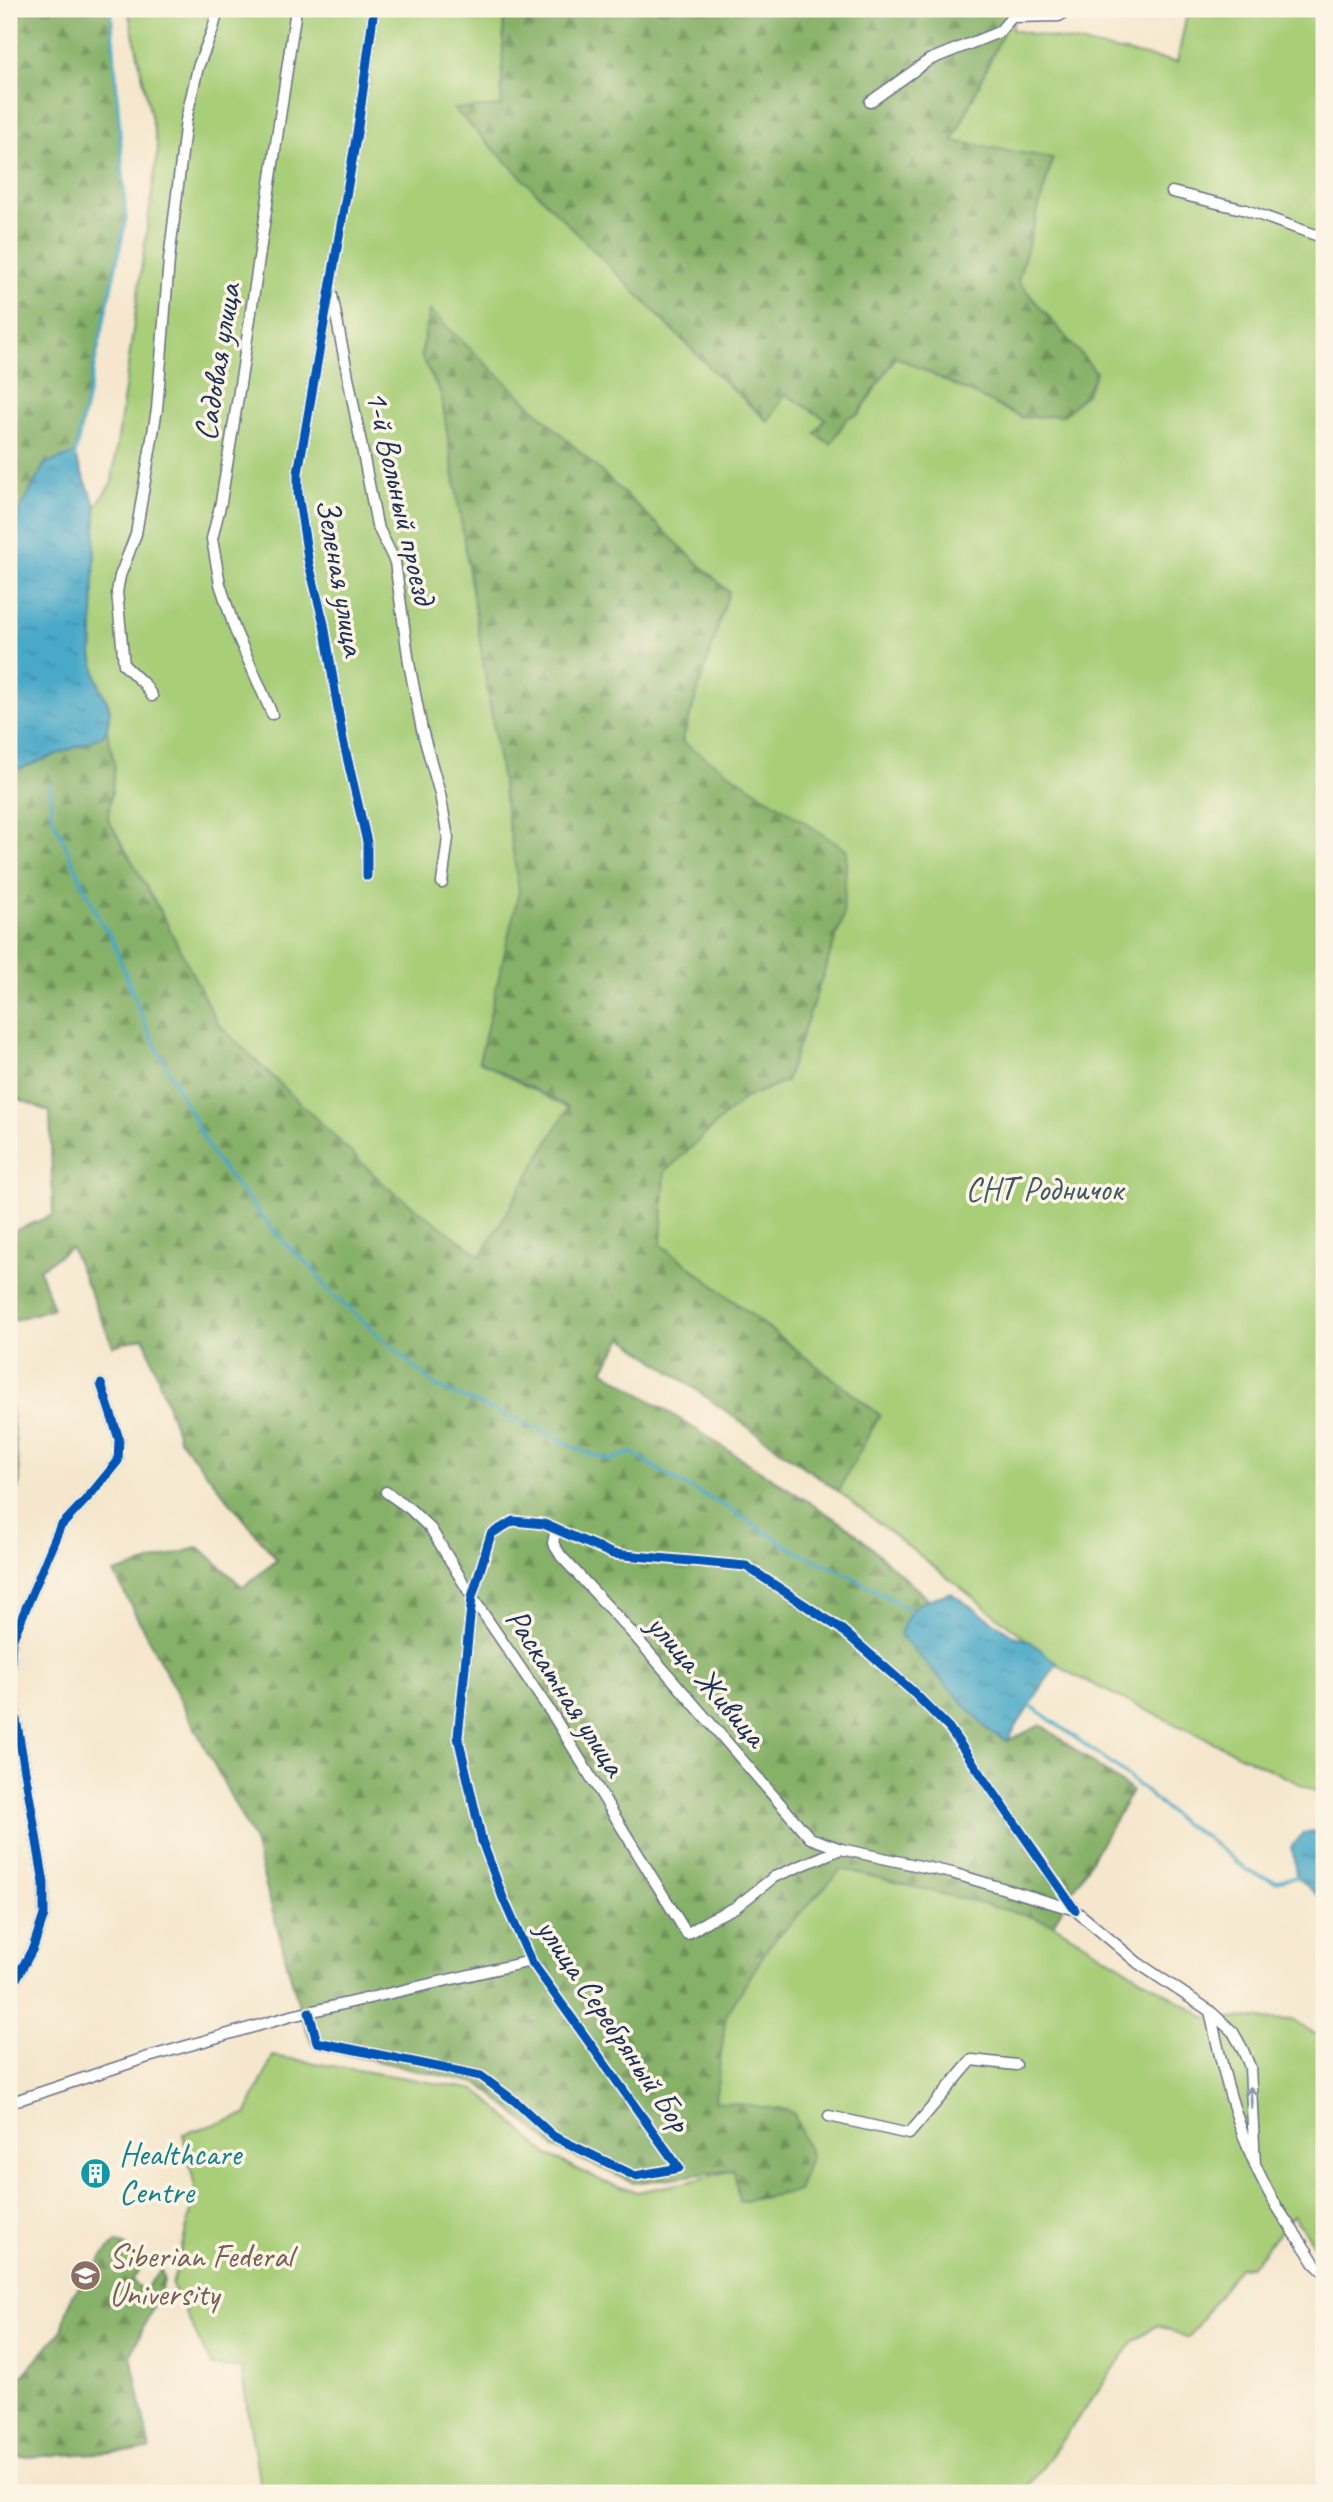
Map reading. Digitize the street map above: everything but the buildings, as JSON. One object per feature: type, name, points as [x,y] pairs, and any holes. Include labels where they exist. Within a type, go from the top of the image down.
[{"type":"street","points":[[152,696],[145,685],[124,665],[117,592],[120,576],[136,534],[157,409],[169,260],[186,120],[198,67],[214,29],[218,9]]},
{"type":"street","name":"Садовая улица","points":[[272,714],[235,630],[220,584],[212,539],[221,502],[243,366],[296,9]]},
{"type":"street","name":"Зеленая улица","points":[[367,876],[366,842],[343,740],[324,624],[309,564],[298,494],[298,473],[358,127],[374,9]]},
{"type":"street","points":[[870,102],[929,60],[999,32],[1012,17],[1059,16],[1071,9]]},
{"type":"street","points":[[1172,192],[1246,210],[1324,238]]},
{"type":"street","name":"1-й Вольный проезд","points":[[331,286],[377,525],[395,562],[409,663],[422,730],[440,794],[448,838],[442,883]]},
{"type":"street","points":[[9,1992],[33,1948],[44,1915],[44,1883],[10,1683],[12,1641],[60,1527],[118,1461],[119,1438],[101,1384]]},
{"type":"street","name":"Раскатная улица","points":[[386,1492],[410,1509],[431,1529],[472,1597],[554,1717],[687,1934],[736,1907],[774,1877],[841,1849]]},
{"type":"street","name":"улица Серебряный Бор","points":[[309,2012],[317,2042],[481,2076],[516,2102],[553,2136],[635,2176],[679,2168],[531,1961],[482,1842],[458,1737],[472,1597],[491,1534],[513,1521],[544,1524],[613,1554],[746,1566],[841,1629],[912,1690],[949,1728],[1075,1909]]},
{"type":"street","name":"улица Живица","points":[[556,1530],[553,1543],[561,1556],[633,1634],[810,1838],[841,1849],[952,1873],[1075,1909]]},
{"type":"street","points":[[1075,1909],[1138,1963],[1210,2011],[1233,2032],[1250,2067],[1255,2165]]},
{"type":"street","points":[[9,2103],[145,2058],[309,2012],[531,1961]]},
{"type":"street","points":[[1210,2011],[1222,2068],[1241,2132],[1255,2165],[1269,2194],[1315,2264],[1324,2273]]},
{"type":"street","points":[[830,2116],[909,2134],[972,2060],[1016,2065]]},
{"type":"green space","points":[[9,9],[111,9],[126,219],[74,454],[45,464],[20,510],[9,564]]},
{"type":"green space","name":"СНТ Родничок","points":[[128,9],[504,9],[501,106],[454,109],[713,371],[768,422],[785,394],[825,419],[815,434],[831,444],[847,418],[859,414],[896,357],[1023,418],[1064,415],[1087,393],[1096,372],[1018,281],[1053,158],[953,141],[1014,9],[1012,30],[1177,62],[1188,9],[1324,9],[1324,1797],[1069,1673],[838,1491],[880,1415],[661,1244],[665,1172],[743,1099],[786,1081],[843,918],[847,850],[682,742],[729,592],[429,310],[421,356],[441,394],[519,891],[479,1061],[568,1108],[481,1256],[387,1187],[218,1024],[161,912],[108,819],[115,768],[107,729],[110,709],[97,679],[92,654],[96,506],[112,482],[158,149]]},
{"type":"green space","points":[[504,9],[1014,9],[953,141],[1053,158],[1018,281],[1096,371],[1087,393],[1064,415],[1023,418],[896,357],[858,414],[847,418],[832,444],[815,434],[825,419],[785,395],[769,422],[713,371],[453,109],[501,106]]},
{"type":"green space","points":[[429,309],[729,592],[682,741],[847,850],[843,918],[786,1081],[743,1099],[661,1244],[881,1416],[838,1491],[623,1338],[603,1370],[851,1529],[928,1599],[910,1610],[988,1730],[1007,1741],[1041,1725],[1132,1791],[1053,1924],[842,1869],[769,1946],[726,2017],[716,2100],[787,2110],[794,2114],[811,2156],[798,2191],[738,2202],[733,2170],[633,2183],[554,2147],[480,2084],[315,2047],[301,2014],[253,1839],[114,1573],[199,1547],[243,1587],[277,1560],[179,1439],[144,1337],[113,1346],[71,1248],[39,1269],[53,1308],[9,1322],[9,1233],[53,1215],[50,1112],[9,1095],[9,773],[101,737],[107,729],[115,768],[108,819],[161,912],[567,1107],[479,1061],[519,891],[441,394],[421,356]]},
{"type":"green space","points":[[9,1393],[20,1481],[9,1521]]},
{"type":"green space","points":[[842,1869],[1053,1924],[1205,2017],[1292,2020],[1324,2039],[1324,2259],[1293,2215],[1252,2266],[1239,2267],[1188,2338],[1158,2325],[1133,2342],[1024,2493],[261,2493],[241,2368],[212,2367],[172,2285],[196,2192],[183,2134],[246,2115],[273,2056],[477,2090],[548,2155],[604,2182],[637,2192],[734,2170],[739,2202],[798,2191],[811,2156],[794,2114],[787,2110],[715,2101],[726,2016],[769,1946]]},
{"type":"green space","points":[[112,2245],[124,2245],[144,2265],[132,2280],[143,2292],[161,2269],[164,2282],[131,2355],[150,2450],[9,2458],[9,2397],[23,2375],[62,2330],[71,2297]]},
{"type":"water","points":[[74,454],[96,506],[92,654],[97,679],[110,709],[107,729],[101,737],[9,773],[9,564],[20,510],[45,464]]},
{"type":"water","points":[[951,1593],[1014,1636],[1031,1642],[1057,1663],[1007,1741],[988,1730],[900,1635],[908,1616],[917,1605]]},
{"type":"water","points":[[1316,1831],[1324,1835],[1324,1901],[1296,1876],[1292,1847],[1303,1833]]},
{"type":"waterway","points":[[74,459],[126,219],[111,9]]},
{"type":"waterway","points":[[50,784],[52,816],[101,923],[111,936],[146,1027],[213,1156],[263,1218],[312,1268],[329,1291],[437,1387],[537,1428],[584,1452],[610,1460],[632,1453],[676,1481],[725,1506],[795,1551],[849,1575],[911,1611]]},
{"type":"waterway","points":[[1027,1703],[1119,1769],[1182,1823],[1204,1836],[1248,1871],[1275,1881],[1299,1877]]},
{"type":"cycle path","points":[[367,876],[367,842],[343,740],[324,624],[309,564],[298,494],[298,473],[358,127],[374,9]]},
{"type":"cycle path","points":[[9,1992],[33,1948],[44,1915],[44,1883],[10,1683],[12,1641],[60,1527],[118,1461],[119,1439],[101,1384]]},
{"type":"cycle path","points":[[309,2012],[317,2042],[481,2076],[516,2102],[553,2136],[635,2176],[679,2168],[531,1961],[503,1898],[482,1841],[458,1737],[472,1597],[491,1534],[513,1521],[544,1524],[613,1554],[746,1566],[841,1629],[912,1691],[949,1728],[1075,1910]]},
{"type":"place","name":"Healthcare Centre","points":[[96,2173]]},
{"type":"place","name":"Siberian Federal University","points":[[86,2275]]}]
